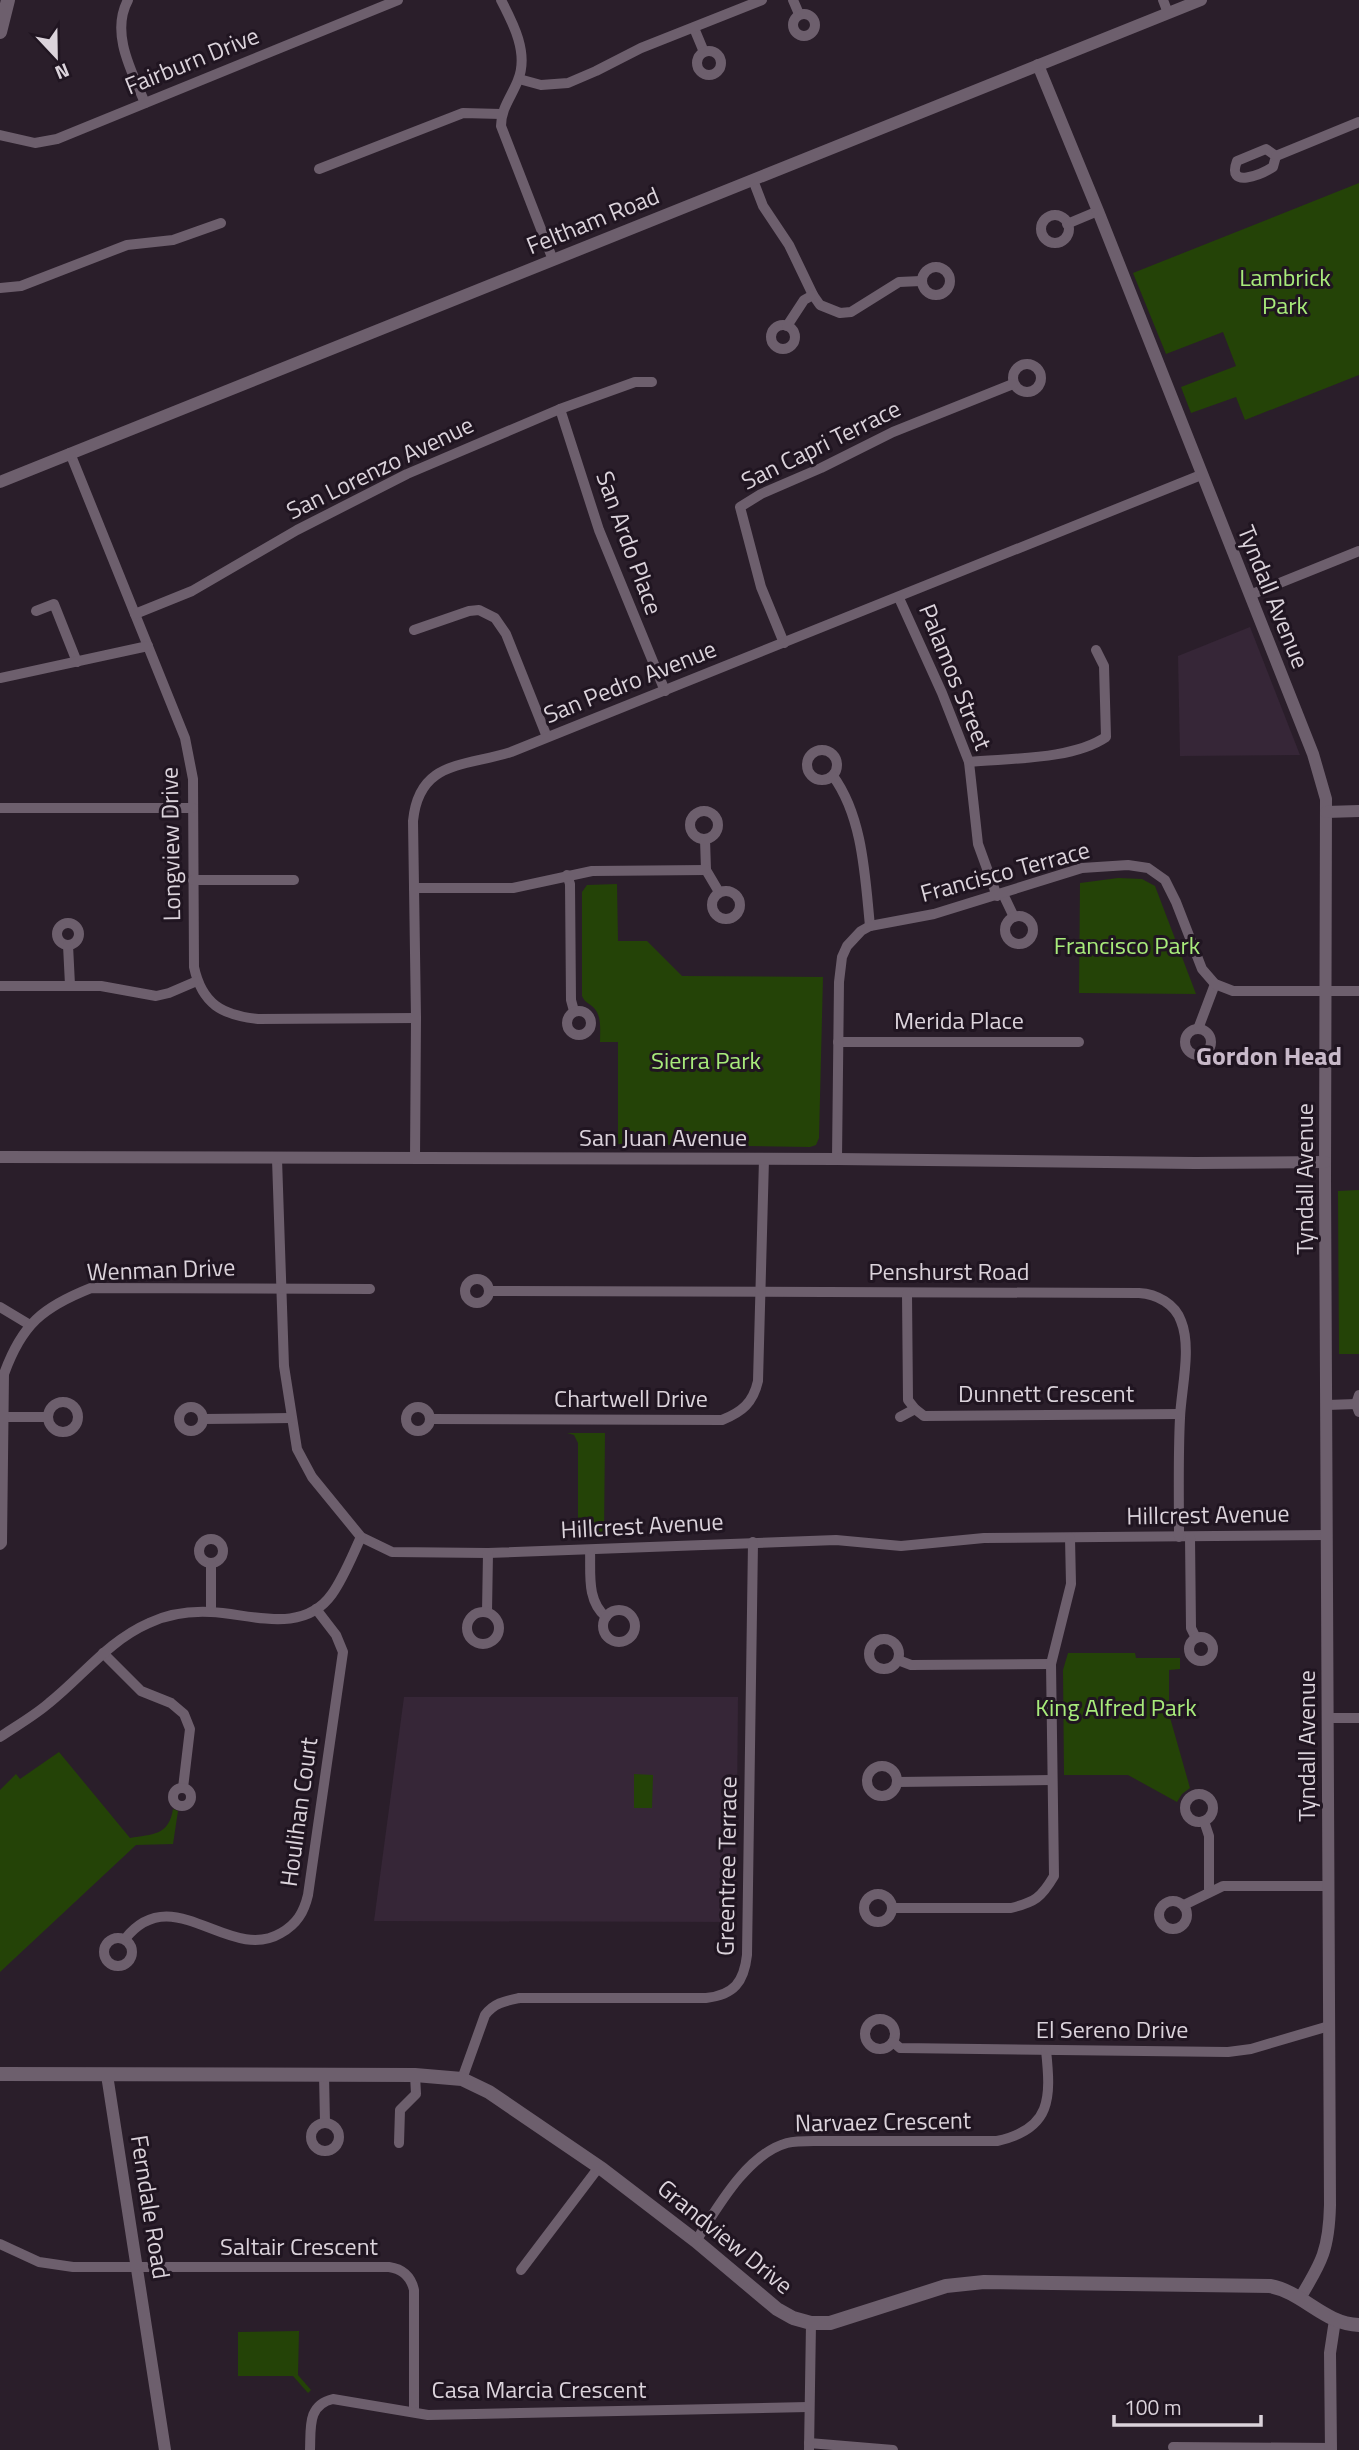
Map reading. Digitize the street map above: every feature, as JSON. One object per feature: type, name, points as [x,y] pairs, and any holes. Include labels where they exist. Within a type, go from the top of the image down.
[{"type":"main road","points":[[0,32],[8,0]]},
{"type":"main road","points":[[0,2074],[107,2075]]},
{"type":"main road","name":"Grandview Drive","points":[[107,2075],[415,2075],[462,2079],[489,2092],[599,2167],[696,2241],[777,2309],[793,2318],[811,2323],[839,2321],[933,2290],[972,2282],[1270,2286],[1300,2298],[1335,2320]]},
{"type":"main road","points":[[1335,2320],[1359,2325]]},
{"type":"street","points":[[128,0],[121,24],[122,42],[145,103]]},
{"type":"street","name":"Fairburn Drive","points":[[0,135],[24,142],[47,141],[398,0]]},
{"type":"street","points":[[501,0],[519,41],[522,60],[519,79],[501,114],[503,136],[553,260]]},
{"type":"street","points":[[519,79],[541,85],[568,83],[642,48],[762,0]]},
{"type":"street","points":[[793,0],[799,14]]},
{"type":"street","points":[[1163,0],[1168,13]]},
{"type":"street","name":"Feltham Road","points":[[0,482],[1201,0]]},
{"type":"street","points":[[694,28],[704,52]]},
{"type":"street","name":"Tyndall Avenue","points":[[1038,65],[1323,784],[1326,812],[1330,2206],[1329,2240],[1319,2267],[1300,2298]]},
{"type":"street","points":[[319,169],[463,113],[501,114]]},
{"type":"street","points":[[1276,156],[1359,122]]},
{"type":"street","points":[[753,180],[763,206],[789,245],[820,306],[840,313],[851,312],[899,282],[921,281]]},
{"type":"street","points":[[1067,224],[1098,211]]},
{"type":"street","points":[[0,288],[22,286],[127,244],[173,240],[221,223]]},
{"type":"street","points":[[787,326],[804,300],[813,295]]},
{"type":"street","name":"San Lorenzo Avenue","points":[[135,614],[192,591],[297,530],[407,474],[560,409],[635,382],[652,382]]},
{"type":"street","name":"San Capri Terrace","points":[[784,643],[761,587],[740,507],[761,494],[893,432],[1013,384]]},
{"type":"street","name":"San Ardo Place","points":[[560,409],[607,551],[665,691]]},
{"type":"street","name":"Longview Drive","points":[[70,453],[187,745],[192,769],[194,967],[197,981]]},
{"type":"street","name":"San Pedro Avenue","points":[[415,1159],[414,808],[419,792],[435,774],[488,759],[665,691],[1201,475]]},
{"type":"street","points":[[1250,595],[1359,551]]},
{"type":"street","name":"Palamos Street","points":[[899,598],[969,762],[978,844],[1000,895],[1014,917]]},
{"type":"street","points":[[36,611],[54,604],[77,662]]},
{"type":"street","points":[[414,630],[469,611],[479,610],[495,618],[506,634],[547,737]]},
{"type":"street","points":[[0,678],[148,646]]},
{"type":"street","points":[[969,762],[1073,752],[1093,746],[1105,737],[1104,666],[1096,650]]},
{"type":"street","points":[[833,776],[840,785],[859,841],[870,926],[854,937],[842,957],[836,1159]]},
{"type":"street","points":[[0,807],[193,808]]},
{"type":"street","points":[[1326,812],[1359,811]]},
{"type":"street","points":[[705,839],[706,870],[719,892]]},
{"type":"street","name":"Francisco Terrace","points":[[870,926],[934,914],[1082,868],[1128,864],[1147,868],[1165,880],[1202,969],[1215,984]]},
{"type":"street","points":[[414,888],[513,888],[592,871],[706,870]]},
{"type":"street","points":[[567,875],[570,884],[571,1000],[574,1012]]},
{"type":"street","points":[[193,880],[294,880]]},
{"type":"street","points":[[68,945],[70,985]]},
{"type":"street","points":[[0,986],[101,986],[156,996],[197,981],[204,994],[215,1005],[238,1017],[416,1018]]},
{"type":"street","points":[[1198,1029],[1215,984],[1233,991],[1359,991]]},
{"type":"street","name":"Merida Place","points":[[838,1042],[1079,1042]]},
{"type":"street","name":"San Juan Avenue","points":[[0,1157],[1325,1162]]},
{"type":"street","name":"Hillcrest Avenue","points":[[277,1159],[284,1366],[297,1449],[312,1477],[361,1537],[391,1552],[488,1553],[856,1540],[901,1546],[984,1538],[1327,1535]]},
{"type":"street","name":"Chartwell Drive","points":[[430,1419],[722,1420],[738,1414],[755,1395],[758,1381],[764,1159]]},
{"type":"street","name":"Wenman Drive","points":[[0,1545],[4,1374],[14,1349],[30,1325],[44,1311],[91,1288],[370,1289]]},
{"type":"street","name":"Penshurst Road","points":[[489,1291],[1139,1293],[1158,1298],[1174,1310],[1183,1328],[1185,1387],[1180,1414],[1184,1537],[1191,1628],[1196,1638]]},
{"type":"street","points":[[900,1417],[915,1409],[908,1400],[907,1294]]},
{"type":"street","points":[[0,1307],[30,1325]]},
{"type":"street","points":[[1327,1405],[1358,1404]]},
{"type":"street","name":"Dunnett Crescent","points":[[915,1409],[924,1416],[1180,1414]]},
{"type":"street","points":[[1,1417],[48,1417]]},
{"type":"street","points":[[203,1419],[291,1418]]},
{"type":"street","points":[[0,1737],[49,1704],[125,1635],[150,1622],[181,1613],[211,1612],[272,1620],[295,1618],[316,1609],[331,1597],[361,1537]]},
{"type":"street","points":[[893,1908],[1011,1908],[1029,1903],[1044,1894],[1054,1877],[1051,1664],[1071,1584],[1070,1538]]},
{"type":"street","name":"Greentree Terrace","points":[[462,2079],[485,2015],[491,2007],[500,2002],[519,1998],[706,1998],[727,1993],[744,1976],[747,1955],[752,1542]]},
{"type":"street","points":[[590,1550],[593,1600],[599,1611],[606,1616]]},
{"type":"street","points":[[487,1612],[488,1553]]},
{"type":"street","points":[[211,1563],[211,1612]]},
{"type":"street","name":"Houlihan Court","points":[[125,1938],[133,1928],[144,1921],[169,1917],[198,1922],[236,1938],[264,1940],[289,1928],[299,1919],[308,1895],[343,1651],[337,1635],[316,1609]]},
{"type":"street","points":[[103,1653],[141,1691],[171,1703],[184,1714],[190,1729],[183,1788]]},
{"type":"street","points":[[898,1660],[911,1665],[1051,1664]]},
{"type":"street","points":[[1328,1718],[1359,1718]]},
{"type":"street","points":[[897,1782],[1052,1780]]},
{"type":"street","points":[[1204,1821],[1209,1836],[1209,1891]]},
{"type":"street","points":[[1184,1905],[1223,1886],[1328,1886]]},
{"type":"street","name":"El Sereno Drive","points":[[892,2042],[900,2048],[1240,2051],[1329,2026]]},
{"type":"street","name":"Narvaez Crescent","points":[[696,2241],[723,2199],[745,2173],[764,2154],[788,2143],[997,2141],[1024,2133],[1040,2119],[1045,2106],[1049,2084],[1046,2050]]},
{"type":"street","points":[[324,2074],[325,2123]]},
{"type":"street","name":"Ferndale Road","points":[[107,2075],[165,2450]]},
{"type":"street","points":[[399,2143],[400,2110],[416,2094],[415,2075]]},
{"type":"street","points":[[521,2270],[599,2167]]},
{"type":"street","points":[[0,2244],[28,2258],[62,2266],[136,2267]]},
{"type":"street","name":"Saltair Crescent","points":[[136,2267],[389,2267],[400,2270],[408,2277],[414,2290],[414,2411]]},
{"type":"street","points":[[1174,2447],[1331,2449],[1330,2353],[1335,2320]]},
{"type":"street","points":[[811,2323],[809,2446],[892,2450]]},
{"type":"street","name":"Casa Marcia Crescent","points":[[310,2450],[312,2415],[324,2402],[338,2399],[429,2415],[808,2407]]},
{"type":"shaded area","points":[[1250,627],[1300,755],[1180,756],[1178,656]]},
{"type":"shaded area","points":[[404,1697],[738,1697],[736,1922],[374,1921]]},
{"type":"green space","name":"Lambrick Park","points":[[1359,183],[1359,375],[1245,420],[1236,397],[1191,413],[1181,387],[1236,366],[1223,332],[1166,354],[1133,273]]},
{"type":"green space","name":"Francisco Park","points":[[1118,878],[1142,879],[1155,886],[1196,994],[1079,993],[1080,883]]},
{"type":"green space","name":"Sierra Park","points":[[617,884],[618,941],[647,941],[682,976],[823,977],[819,1138],[816,1145],[618,1144],[618,1042],[600,1042],[598,1015],[582,996],[582,892],[587,885]]},
{"type":"green space","points":[[1359,1190],[1359,1354],[1339,1354],[1338,1191]]},
{"type":"green space","points":[[567,1433],[605,1433],[604,1536],[578,1537],[578,1443],[574,1435]]},
{"type":"green space","name":"King Alfred Park","points":[[1068,1653],[1135,1653],[1136,1658],[1180,1658],[1180,1669],[1169,1670],[1169,1714],[1190,1788],[1177,1802],[1128,1775],[1064,1775],[1063,1670]]},
{"type":"green space","points":[[59,1752],[130,1838],[158,1832],[168,1824],[173,1809],[178,1811],[173,1844],[136,1845],[0,1972],[0,1790],[16,1774],[20,1779]]},
{"type":"green space","points":[[634,1774],[653,1775],[652,1808],[634,1808]]},
{"type":"green space","points":[[299,2331],[298,2375],[311,2390],[308,2393],[293,2376],[238,2376],[238,2332]]},
{"type":"district","name":"Gordon Head","points":[[1269,1056]]}]
